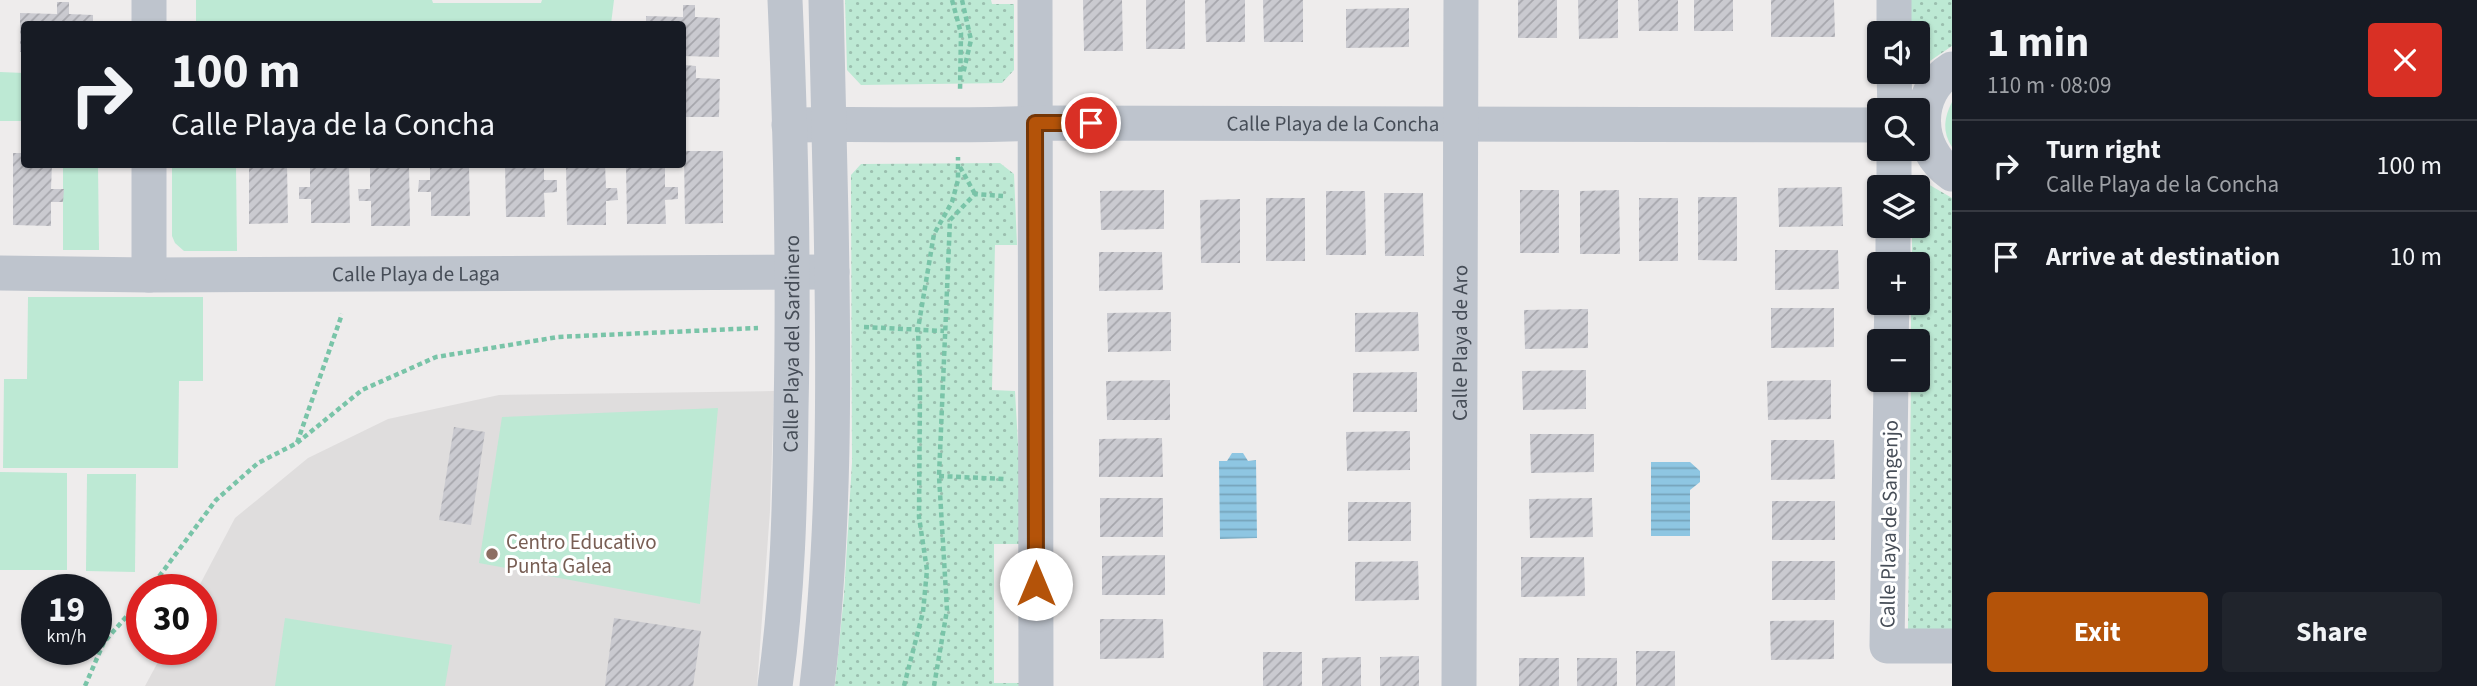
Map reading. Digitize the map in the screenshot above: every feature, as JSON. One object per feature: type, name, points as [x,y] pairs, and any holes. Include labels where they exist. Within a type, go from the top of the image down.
[{"type":"street","points":[[149,0],[149,21]]},
{"type":"street","name":"Calle Playa del Sardinero","points":[[775,686],[783,631],[776,512],[793,273],[785,0]]},
{"type":"street","name":"Calle Playa del Sardinero","points":[[817,686],[830,515],[834,327],[826,0]]},
{"type":"street","points":[[1035,0],[1036,686]]},
{"type":"street","name":"Calle Playa de Aro","points":[[1459,686],[1461,0]]},
{"type":"street","points":[[1894,0],[1894,21]]},
{"type":"street","points":[[1928,98],[1931,89],[1952,69]]},
{"type":"street","name":"Calle Playa de la Concha","points":[[789,125],[1867,125]]},
{"type":"street","points":[[1930,150],[1942,167],[1952,174]]},
{"type":"street","points":[[149,168],[149,275]]},
{"type":"street","name":"Calle Playa de Laga","points":[[0,273],[149,275],[832,272]]},
{"type":"street","name":"Calle Playa de Sangenjo","points":[[1891,392],[1887,646],[1952,646]]},
{"type":"street","points":[[776,512],[830,515]]},
{"type":"path","points":[[904,686],[923,612],[927,570],[919,517],[918,329],[934,234],[952,202],[958,180],[961,33],[952,0]]},
{"type":"path","points":[[960,83],[971,40],[962,0]]},
{"type":"path","points":[[958,164],[975,194]]},
{"type":"path","points":[[975,194],[1014,197]]},
{"type":"path","points":[[934,686],[947,610],[939,475],[943,331],[950,220],[975,194]]},
{"type":"path","points":[[297,443],[342,314]]},
{"type":"path","points":[[853,327],[943,331]]},
{"type":"path","points":[[161,574],[216,500],[258,463],[297,443],[362,390],[436,357],[558,337],[759,328]]},
{"type":"path","points":[[939,475],[1006,479]]},
{"type":"path","points":[[85,686],[104,642],[126,617]]},
{"type":"shaded area","name":"Centro Educativo Punta Galea","points":[[774,391],[770,511],[757,686],[145,686],[156,665],[217,665],[217,574],[205,574],[235,518],[308,458],[388,419],[499,395]]},
{"type":"green space","points":[[196,0],[541,3],[542,0],[614,0],[611,21],[196,21]]},
{"type":"green space","points":[[845,0],[991,0],[992,4],[1014,4],[1014,70],[1002,83],[861,85],[847,70]]},
{"type":"green space","points":[[1911,0],[1952,0],[1952,46],[1930,61],[1930,21],[1911,21]]},
{"type":"green space","points":[[0,72],[21,73],[21,121],[0,121]]},
{"type":"green space","points":[[1952,102],[1952,147],[1945,125]]},
{"type":"green space","points":[[1000,163],[1014,174],[1017,245],[995,245],[992,390],[1015,391],[1020,480],[1019,544],[994,544],[994,683],[1019,683],[1019,686],[835,686],[852,462],[851,175],[861,164]]},
{"type":"green space","points":[[63,168],[98,168],[99,250],[63,250]]},
{"type":"green space","points":[[172,168],[236,168],[237,251],[184,251],[172,236]]},
{"type":"green space","points":[[1930,185],[1952,198],[1952,630],[1908,632],[1911,392],[1930,392],[1930,329],[1911,329],[1911,315],[1930,315],[1930,252],[1912,252],[1912,238],[1930,238]]},
{"type":"green space","points":[[28,297],[203,297],[203,381],[179,381],[178,468],[3,468],[4,379],[27,379]]},
{"type":"green space","points":[[718,408],[700,604],[479,563],[502,417]]},
{"type":"green space","points":[[0,472],[67,473],[67,570],[0,570]]},
{"type":"green space","points":[[87,474],[136,474],[135,572],[86,571]]},
{"type":"green space","points":[[285,618],[452,645],[445,686],[275,686]]},
{"type":"water","points":[[1232,453],[1243,453],[1248,461],[1256,460],[1257,538],[1220,539],[1219,461],[1227,461]]},
{"type":"water","points":[[1651,462],[1690,462],[1700,471],[1700,482],[1690,490],[1690,536],[1651,536]]},
{"type":"building","points":[[1083,0],[1122,0],[1123,51],[1084,51]]},
{"type":"building","points":[[1146,0],[1185,0],[1185,49],[1146,49]]},
{"type":"building","points":[[1205,0],[1245,0],[1245,42],[1206,42]]},
{"type":"building","points":[[1263,0],[1303,0],[1303,42],[1264,42]]},
{"type":"building","points":[[1518,0],[1557,0],[1557,38],[1518,38]]},
{"type":"building","points":[[1578,0],[1618,0],[1618,38],[1579,39]]},
{"type":"building","points":[[1638,0],[1678,0],[1678,31],[1639,31]]},
{"type":"building","points":[[1694,0],[1733,0],[1733,31],[1694,31]]},
{"type":"building","points":[[1771,0],[1834,0],[1835,37],[1771,37]]},
{"type":"building","points":[[57,2],[69,2],[69,14],[93,15],[93,21],[21,21],[20,52],[20,13],[57,14]]},
{"type":"building","points":[[683,5],[695,5],[695,17],[720,18],[719,57],[686,56],[686,21],[646,21],[646,16],[683,17]]},
{"type":"building","points":[[1409,8],[1409,47],[1346,48],[1346,9]]},
{"type":"building","points":[[686,65],[696,66],[696,78],[720,79],[719,117],[686,117]]},
{"type":"building","points":[[686,151],[723,151],[723,223],[685,224]]},
{"type":"building","points":[[13,153],[21,153],[21,168],[52,168],[51,189],[64,189],[63,202],[51,202],[51,226],[13,225]]},
{"type":"building","points":[[249,168],[287,168],[288,223],[249,224]]},
{"type":"building","points":[[310,168],[349,168],[350,223],[311,223],[311,199],[299,199],[299,187],[310,187]]},
{"type":"building","points":[[370,168],[409,168],[410,226],[371,226],[371,201],[359,201],[358,189],[370,189]]},
{"type":"building","points":[[430,168],[469,168],[470,216],[431,216],[431,192],[418,192],[419,180],[430,180]]},
{"type":"building","points":[[505,168],[544,168],[544,180],[557,180],[557,192],[544,193],[545,217],[506,217]]},
{"type":"building","points":[[566,168],[605,168],[606,188],[617,188],[618,200],[606,201],[606,225],[567,225]]},
{"type":"building","points":[[626,168],[665,168],[665,187],[678,187],[678,199],[665,200],[666,224],[627,224]]},
{"type":"building","points":[[1842,187],[1843,226],[1779,227],[1778,188]]},
{"type":"building","points":[[1164,190],[1164,229],[1101,230],[1100,191]]},
{"type":"building","points":[[1520,190],[1559,190],[1559,253],[1520,253]]},
{"type":"building","points":[[1619,190],[1620,254],[1580,254],[1580,191]]},
{"type":"building","points":[[1326,191],[1365,191],[1366,255],[1326,255]]},
{"type":"building","points":[[1384,193],[1423,193],[1424,256],[1385,256]]},
{"type":"building","points":[[1698,197],[1737,197],[1737,261],[1698,260]]},
{"type":"building","points":[[1266,198],[1305,198],[1305,261],[1266,261]]},
{"type":"building","points":[[1639,198],[1678,198],[1678,261],[1639,261]]},
{"type":"building","points":[[1240,199],[1240,263],[1201,263],[1200,200]]},
{"type":"building","points":[[1775,250],[1838,250],[1839,289],[1775,290]]},
{"type":"building","points":[[1099,252],[1162,252],[1163,290],[1099,291]]},
{"type":"building","points":[[1771,308],[1834,308],[1834,347],[1771,348]]},
{"type":"building","points":[[1588,309],[1588,348],[1525,349],[1524,310]]},
{"type":"building","points":[[1171,312],[1171,351],[1108,352],[1107,313]]},
{"type":"building","points":[[1418,312],[1419,351],[1355,352],[1355,313]]},
{"type":"building","points":[[1586,370],[1586,409],[1523,410],[1522,371]]},
{"type":"building","points":[[1417,372],[1417,412],[1353,412],[1353,373]]},
{"type":"building","points":[[1170,380],[1170,420],[1107,420],[1106,381]]},
{"type":"building","points":[[1831,380],[1831,419],[1768,420],[1767,381]]},
{"type":"building","points":[[454,427],[485,432],[471,525],[439,520]]},
{"type":"building","points":[[1410,431],[1410,470],[1347,471],[1346,432]]},
{"type":"building","points":[[1530,434],[1594,434],[1594,472],[1531,473]]},
{"type":"building","points":[[1162,438],[1163,477],[1099,477],[1099,439]]},
{"type":"building","points":[[1771,440],[1834,440],[1835,479],[1771,480]]},
{"type":"building","points":[[1100,498],[1163,498],[1163,537],[1100,537]]},
{"type":"building","points":[[1592,498],[1593,537],[1530,538],[1529,499]]},
{"type":"building","points":[[1772,501],[1835,501],[1835,540],[1772,540]]},
{"type":"building","points":[[1348,502],[1411,502],[1411,541],[1348,541]]},
{"type":"building","points":[[1165,555],[1165,595],[1102,595],[1102,556]]},
{"type":"building","points":[[1521,557],[1584,557],[1585,596],[1521,597]]},
{"type":"building","points":[[1418,561],[1419,600],[1355,601],[1355,562]]},
{"type":"building","points":[[1772,561],[1835,561],[1835,600],[1772,600]]},
{"type":"building","points":[[614,618],[701,631],[693,686],[605,686]]},
{"type":"building","points":[[1100,619],[1163,619],[1164,658],[1100,659]]},
{"type":"building","points":[[1834,620],[1834,659],[1771,660],[1770,621]]},
{"type":"building","points":[[1636,651],[1675,651],[1675,686],[1636,686]]},
{"type":"building","points":[[1263,652],[1302,652],[1302,686],[1263,686]]},
{"type":"building","points":[[1419,656],[1419,686],[1380,686],[1380,657]]},
{"type":"building","points":[[1361,657],[1361,686],[1322,686],[1322,658]]},
{"type":"building","points":[[1519,658],[1559,658],[1559,686],[1519,686]]},
{"type":"building","points":[[1577,658],[1617,658],[1617,686],[1577,686]]},
{"type":"place","name":"Centro Educativo Punta Galea","points":[[492,554]]},
{"type":"route","points":[[1036,584],[1035,123],[1091,123]]}]
